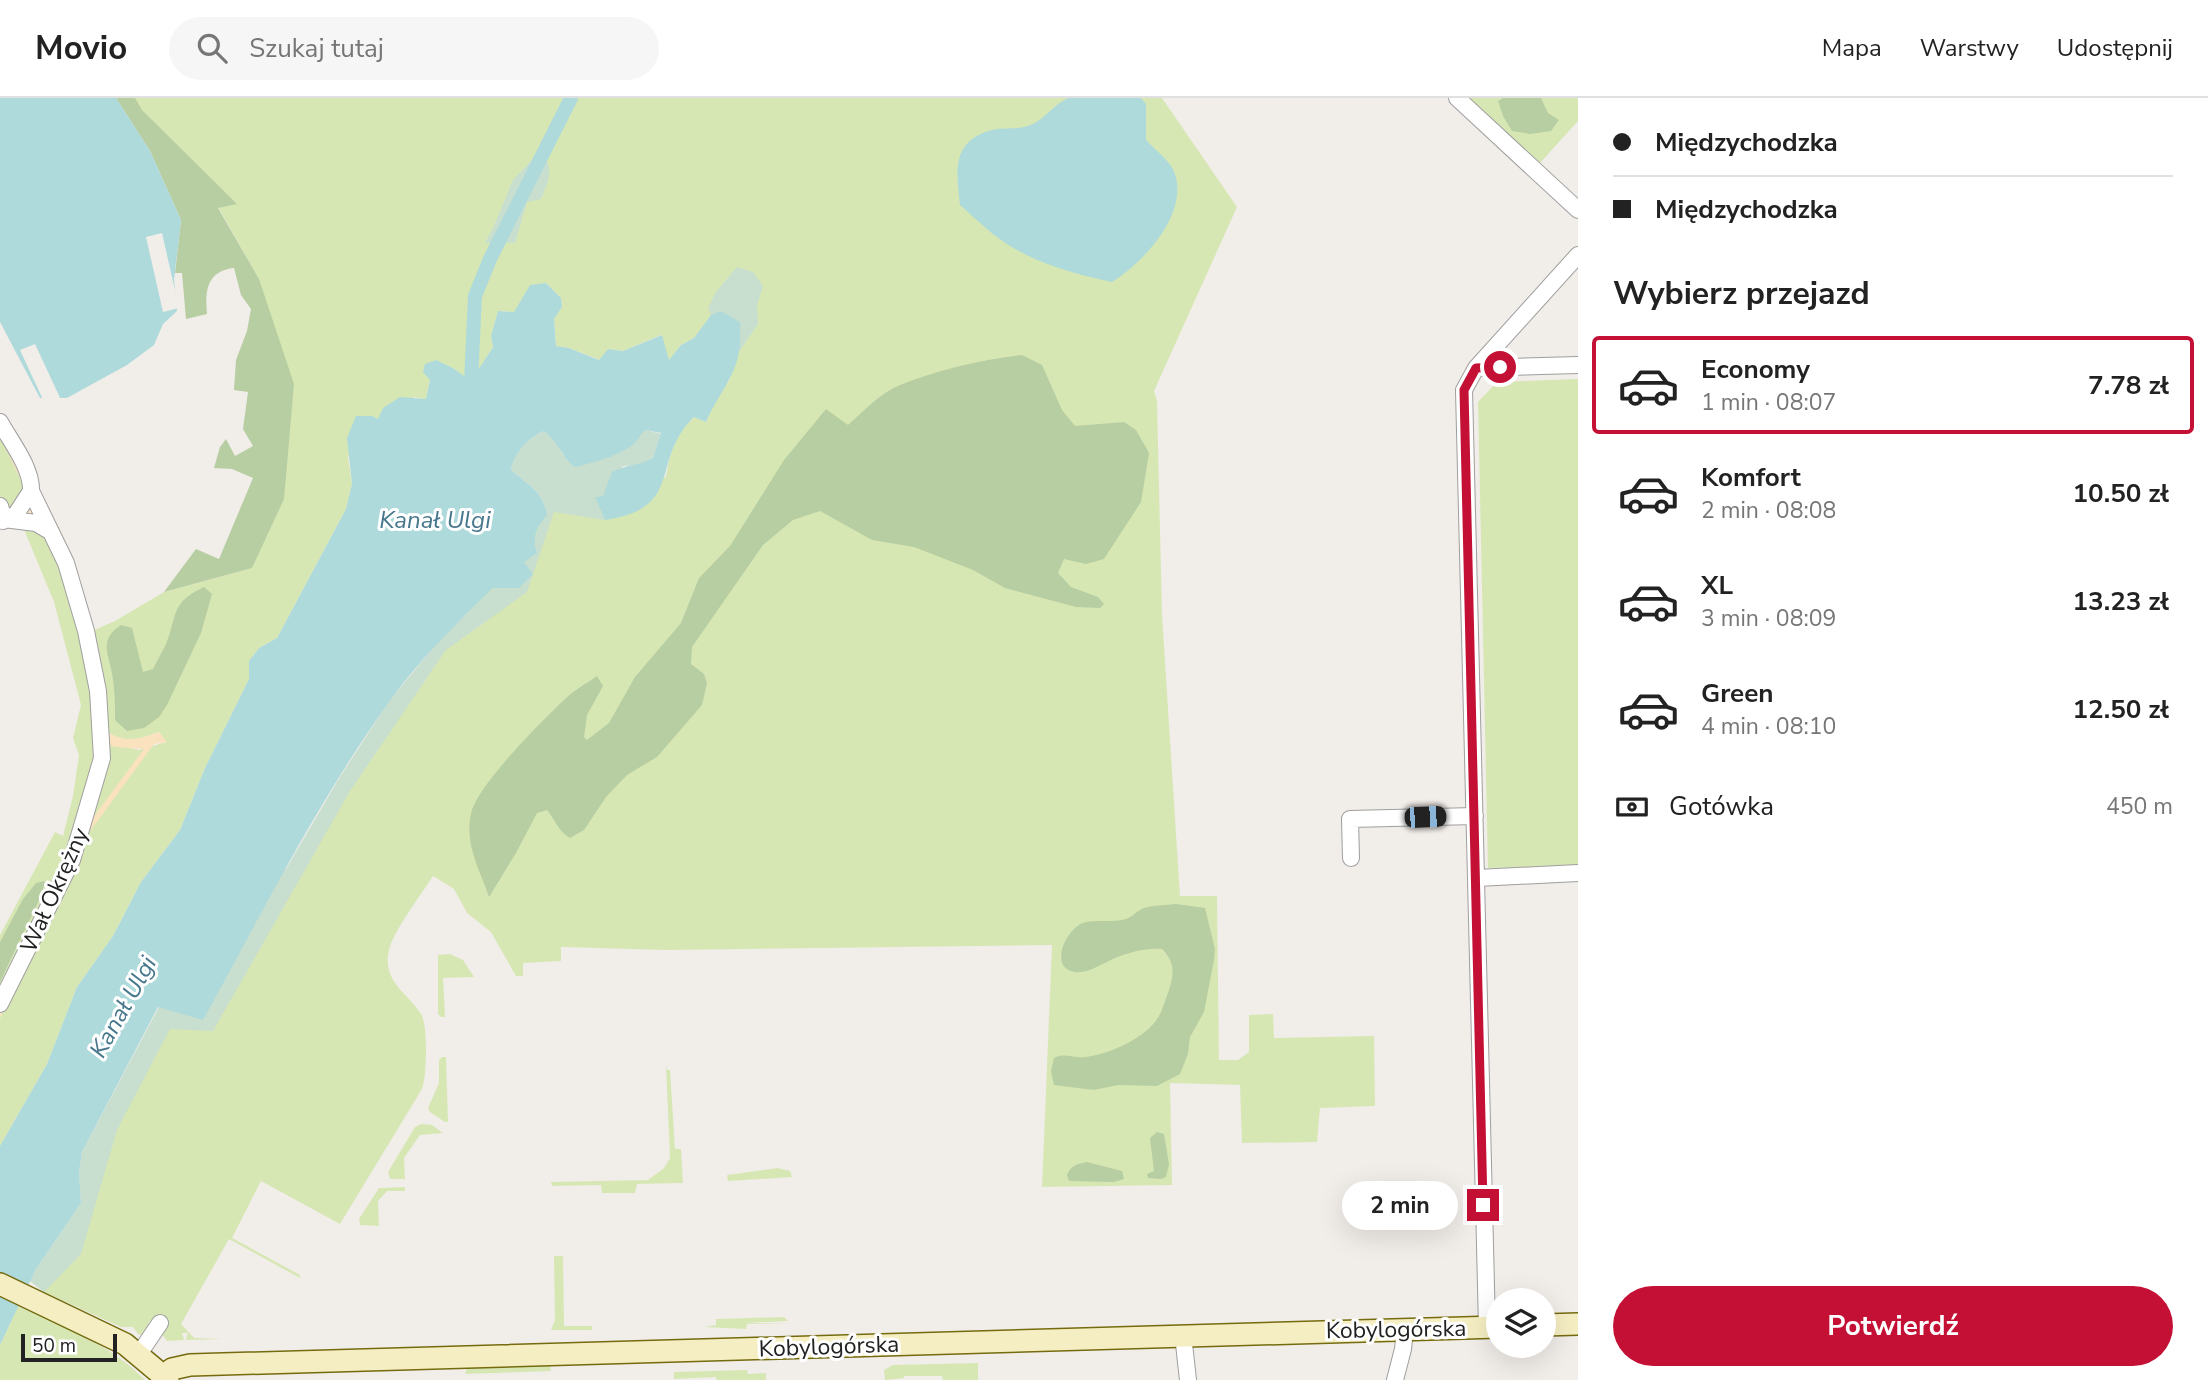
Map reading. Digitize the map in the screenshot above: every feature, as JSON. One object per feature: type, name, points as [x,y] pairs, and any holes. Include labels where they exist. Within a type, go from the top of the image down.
[{"type":"street","points":[[1457,98],[1578,210]]},
{"type":"street","points":[[1491,1288],[1464,390],[1476,368],[1578,255]]},
{"type":"street","points":[[1476,368],[1578,365]]},
{"type":"street","name":"Wał Okrężny","points":[[0,422],[28,472],[31,491],[66,563],[86,631],[98,691],[102,758],[72,860],[0,1004]]},
{"type":"street","points":[[1,517],[16,514],[31,491]]},
{"type":"street","points":[[1,517],[36,523],[51,532]]},
{"type":"street","points":[[1351,858],[1350,819],[1475,816]]},
{"type":"street","points":[[1477,877],[1578,873]]},
{"type":"street","points":[[0,1284],[132,1349],[166,1379]]},
{"type":"street","points":[[132,1349],[160,1323]]},
{"type":"street","points":[[1556,1325],[1578,1324]]},
{"type":"street","name":"Kobylogórska","points":[[166,1379],[172,1369],[185,1365],[260,1371],[1183,1335],[1486,1327]]},
{"type":"street","points":[[1395,1380],[1404,1349],[1405,1329]]},
{"type":"street","points":[[1183,1335],[1188,1380]]},
{"type":"green space","points":[[116,98],[135,98],[142,110],[237,204],[218,208],[259,279],[294,384],[284,499],[252,568],[164,592],[196,549],[219,559],[253,478],[232,469],[214,468],[220,447],[226,439],[235,456],[253,446],[243,429],[248,392],[234,390],[236,360],[247,331],[251,309],[241,295],[234,268],[218,273],[209,284],[207,314],[186,319],[182,273],[175,273],[181,220],[150,151]]},
{"type":"green space","points":[[126,98],[1162,98],[1237,207],[1154,391],[1157,401],[1162,615],[1180,896],[1217,896],[1219,1060],[1238,1060],[1249,1052],[1249,1015],[1273,1014],[1274,1038],[1374,1036],[1375,1106],[1320,1108],[1317,1142],[1242,1143],[1240,1085],[1170,1083],[1172,1185],[1042,1187],[1052,945],[667,950],[561,947],[561,961],[523,963],[523,976],[516,976],[491,932],[467,913],[454,889],[433,876],[396,933],[388,961],[392,979],[423,1020],[426,1051],[422,1089],[340,1224],[261,1181],[232,1238],[300,1275],[300,1278],[229,1239],[181,1324],[194,1338],[222,1339],[186,1340],[188,1333],[182,1333],[184,1340],[167,1341],[161,1333],[165,1324],[149,1321],[146,1337],[138,1334],[133,1327],[121,1327],[44,1292],[30,1281],[81,1203],[159,1007],[286,869],[546,504],[666,477],[678,437],[694,417],[706,422],[715,400],[730,379],[711,316],[694,338],[681,345],[669,361],[661,335],[623,351],[608,349],[600,360],[556,346],[554,319],[562,307],[561,298],[546,283],[514,312],[498,311],[491,336],[493,347],[471,382],[453,368],[430,379],[426,400],[415,397],[378,419],[348,457],[352,484],[346,509],[277,638],[259,648],[249,661],[249,679],[205,768],[180,830],[141,882],[113,936],[77,987],[47,1064],[0,1146],[0,1018],[83,844],[107,743],[139,750],[166,742],[159,732],[127,739],[107,732],[92,631],[115,621],[164,592],[252,568],[259,279],[218,207],[233,205]]},
{"type":"green space","points":[[1464,98],[1578,98],[1578,121],[1540,163]]},
{"type":"green space","points":[[1503,98],[1541,98],[1548,113],[1559,120],[1551,131],[1530,134],[1512,131],[1498,101]]},
{"type":"green space","points":[[541,150],[548,163],[548,179],[541,199],[527,202],[515,243],[485,243],[513,180]]},
{"type":"green space","points":[[737,267],[753,272],[763,286],[757,305],[758,324],[739,352],[740,322],[721,311],[711,315],[708,308],[716,292]]},
{"type":"green space","points":[[1022,355],[1042,365],[1062,410],[1075,426],[1124,422],[1136,430],[1149,453],[1141,502],[1104,559],[1086,564],[1064,559],[1058,573],[1071,587],[1098,597],[1104,604],[1100,608],[1076,607],[1005,588],[973,570],[914,547],[872,540],[820,511],[793,520],[763,545],[692,647],[691,664],[704,674],[707,683],[702,705],[657,757],[627,775],[606,797],[584,830],[570,838],[547,810],[537,813],[489,897],[474,857],[469,825],[476,802],[485,787],[512,753],[556,708],[597,676],[603,686],[587,715],[584,737],[587,740],[609,723],[635,677],[681,623],[699,578],[730,546],[784,460],[826,409],[848,425],[879,397],[900,385],[960,366]]},
{"type":"green space","points":[[1578,379],[1578,866],[1488,868],[1478,402],[1497,382]]},
{"type":"green space","points":[[646,430],[661,434],[653,458],[640,465],[623,466],[611,480],[603,496],[595,497],[605,520],[554,512],[527,592],[446,650],[350,791],[213,1031],[170,1029],[117,1130],[81,1254],[44,1292],[30,1281],[81,1203],[79,1172],[82,1152],[159,1007],[286,869],[338,780],[389,701],[443,636],[494,588],[519,588],[529,549],[547,515],[539,494],[511,470],[519,452],[527,442],[544,431],[553,437],[563,455],[640,435]]},
{"type":"green space","points":[[0,437],[25,488],[4,519],[0,506]]},
{"type":"green space","points":[[23,527],[46,532],[66,563],[88,655],[96,751],[76,838],[0,993],[0,935],[55,832],[63,836],[79,755],[73,738],[81,705],[54,602]]},
{"type":"green space","points":[[204,587],[212,594],[201,633],[167,705],[159,717],[144,728],[127,731],[115,720],[114,685],[107,650],[109,637],[121,625],[132,628],[143,672],[153,669],[166,644],[180,604]]},
{"type":"green space","points":[[45,881],[42,894],[0,982],[0,942],[23,899],[36,883]]},
{"type":"green space","points":[[1176,904],[1205,908],[1215,949],[1204,1012],[1190,1037],[1188,1054],[1180,1074],[1157,1086],[1118,1085],[1094,1090],[1054,1085],[1051,1071],[1054,1058],[1086,1057],[1106,1052],[1128,1043],[1147,1030],[1161,1012],[1172,975],[1172,964],[1162,949],[1132,952],[1095,968],[1075,972],[1062,964],[1061,956],[1066,940],[1083,923],[1121,920],[1144,908]]},
{"type":"green space","points":[[450,954],[463,960],[474,977],[443,978],[445,1017],[441,1017],[438,1014],[438,955]]},
{"type":"green space","points":[[446,1057],[448,1122],[430,1112],[428,1108],[439,1083],[439,1060]]},
{"type":"green space","points":[[666,1064],[667,1070],[670,1070],[675,1149],[681,1149],[683,1183],[637,1184],[635,1193],[602,1193],[601,1185],[552,1186],[551,1182],[648,1180],[664,1168],[670,1158]]},
{"type":"green space","points":[[421,1124],[432,1125],[443,1133],[420,1135],[404,1158],[405,1179],[390,1179],[388,1172],[415,1127]]},
{"type":"green space","points":[[1157,1132],[1164,1134],[1169,1164],[1166,1177],[1161,1179],[1148,1178],[1147,1174],[1154,1171],[1150,1138]]},
{"type":"green space","points":[[1087,1162],[1122,1171],[1124,1179],[1114,1182],[1069,1181],[1067,1175],[1071,1169]]},
{"type":"green space","points":[[778,1168],[790,1171],[792,1177],[728,1181],[727,1175]]},
{"type":"green space","points":[[405,1187],[405,1191],[387,1191],[378,1201],[379,1226],[360,1225],[359,1219],[379,1188]]},
{"type":"green space","points":[[554,1256],[563,1256],[564,1326],[592,1326],[592,1330],[551,1330],[555,1320]]},
{"type":"green space","points":[[18,1306],[101,1346],[145,1380],[0,1380],[0,1345]]},
{"type":"green space","points":[[784,1317],[788,1321],[744,1323],[790,1323],[747,1324],[746,1329],[704,1327],[716,1325],[716,1319]]},
{"type":"green space","points":[[978,1363],[978,1380],[904,1376],[885,1380],[884,1370],[893,1365]]},
{"type":"green space","points":[[550,1364],[551,1371],[465,1374],[468,1366]]},
{"type":"green space","points":[[747,1370],[748,1374],[766,1373],[766,1380],[717,1380],[716,1377],[674,1379],[674,1372]]},
{"type":"sand","points":[[0,437],[46,504],[76,569],[97,662],[107,732],[120,738],[133,739],[159,732],[167,742],[154,744],[85,838],[0,1018],[0,993],[76,838],[96,751],[95,689],[66,563],[46,533],[23,527],[12,530],[4,519],[25,488]],"holes":[[[108,743],[114,747],[144,749],[92,819]]]},
{"type":"water","points":[[0,98],[116,98],[150,151],[181,220],[174,280],[177,311],[163,324],[154,345],[127,365],[67,398],[40,398],[0,322]]},
{"type":"water","points":[[1068,98],[1141,98],[1146,104],[1146,140],[1166,160],[1175,174],[1177,190],[1169,221],[1149,250],[1112,282],[1062,269],[1026,255],[1000,240],[960,205],[958,168],[964,148],[971,140],[996,129],[1031,125]]},
{"type":"water","name":"Kanał Ulgi","points":[[546,283],[561,298],[562,307],[554,319],[556,346],[569,348],[599,360],[608,349],[623,351],[662,335],[669,360],[681,345],[694,338],[711,315],[721,311],[740,322],[740,348],[730,378],[706,422],[694,417],[681,434],[672,450],[657,494],[647,505],[630,514],[605,520],[595,497],[603,496],[612,472],[653,458],[661,433],[646,430],[624,451],[575,467],[544,431],[523,447],[511,470],[539,494],[547,515],[536,532],[537,553],[524,562],[533,574],[519,588],[493,588],[425,657],[389,702],[338,778],[203,1020],[158,1007],[82,1152],[79,1172],[81,1203],[36,1269],[0,1345],[0,1146],[47,1064],[77,987],[113,936],[141,882],[180,830],[205,768],[249,679],[249,661],[259,648],[277,638],[346,509],[352,484],[347,438],[356,416],[372,416],[378,419],[383,408],[400,397],[426,399],[430,380],[423,372],[425,364],[436,360],[471,381],[493,347],[491,336],[498,311],[514,312],[530,285]]},
{"type":"pier","points":[[162,233],[179,308],[163,312],[146,237]]},
{"type":"pier","points":[[35,344],[62,402],[44,402],[20,350]]},
{"type":"waterway","name":"Kanał Ulgi","points":[[462,397],[471,382],[475,296],[490,259],[571,98]]},
{"type":"route","points":[[1483,1205],[1464,390],[1476,368],[1500,367]]}]
